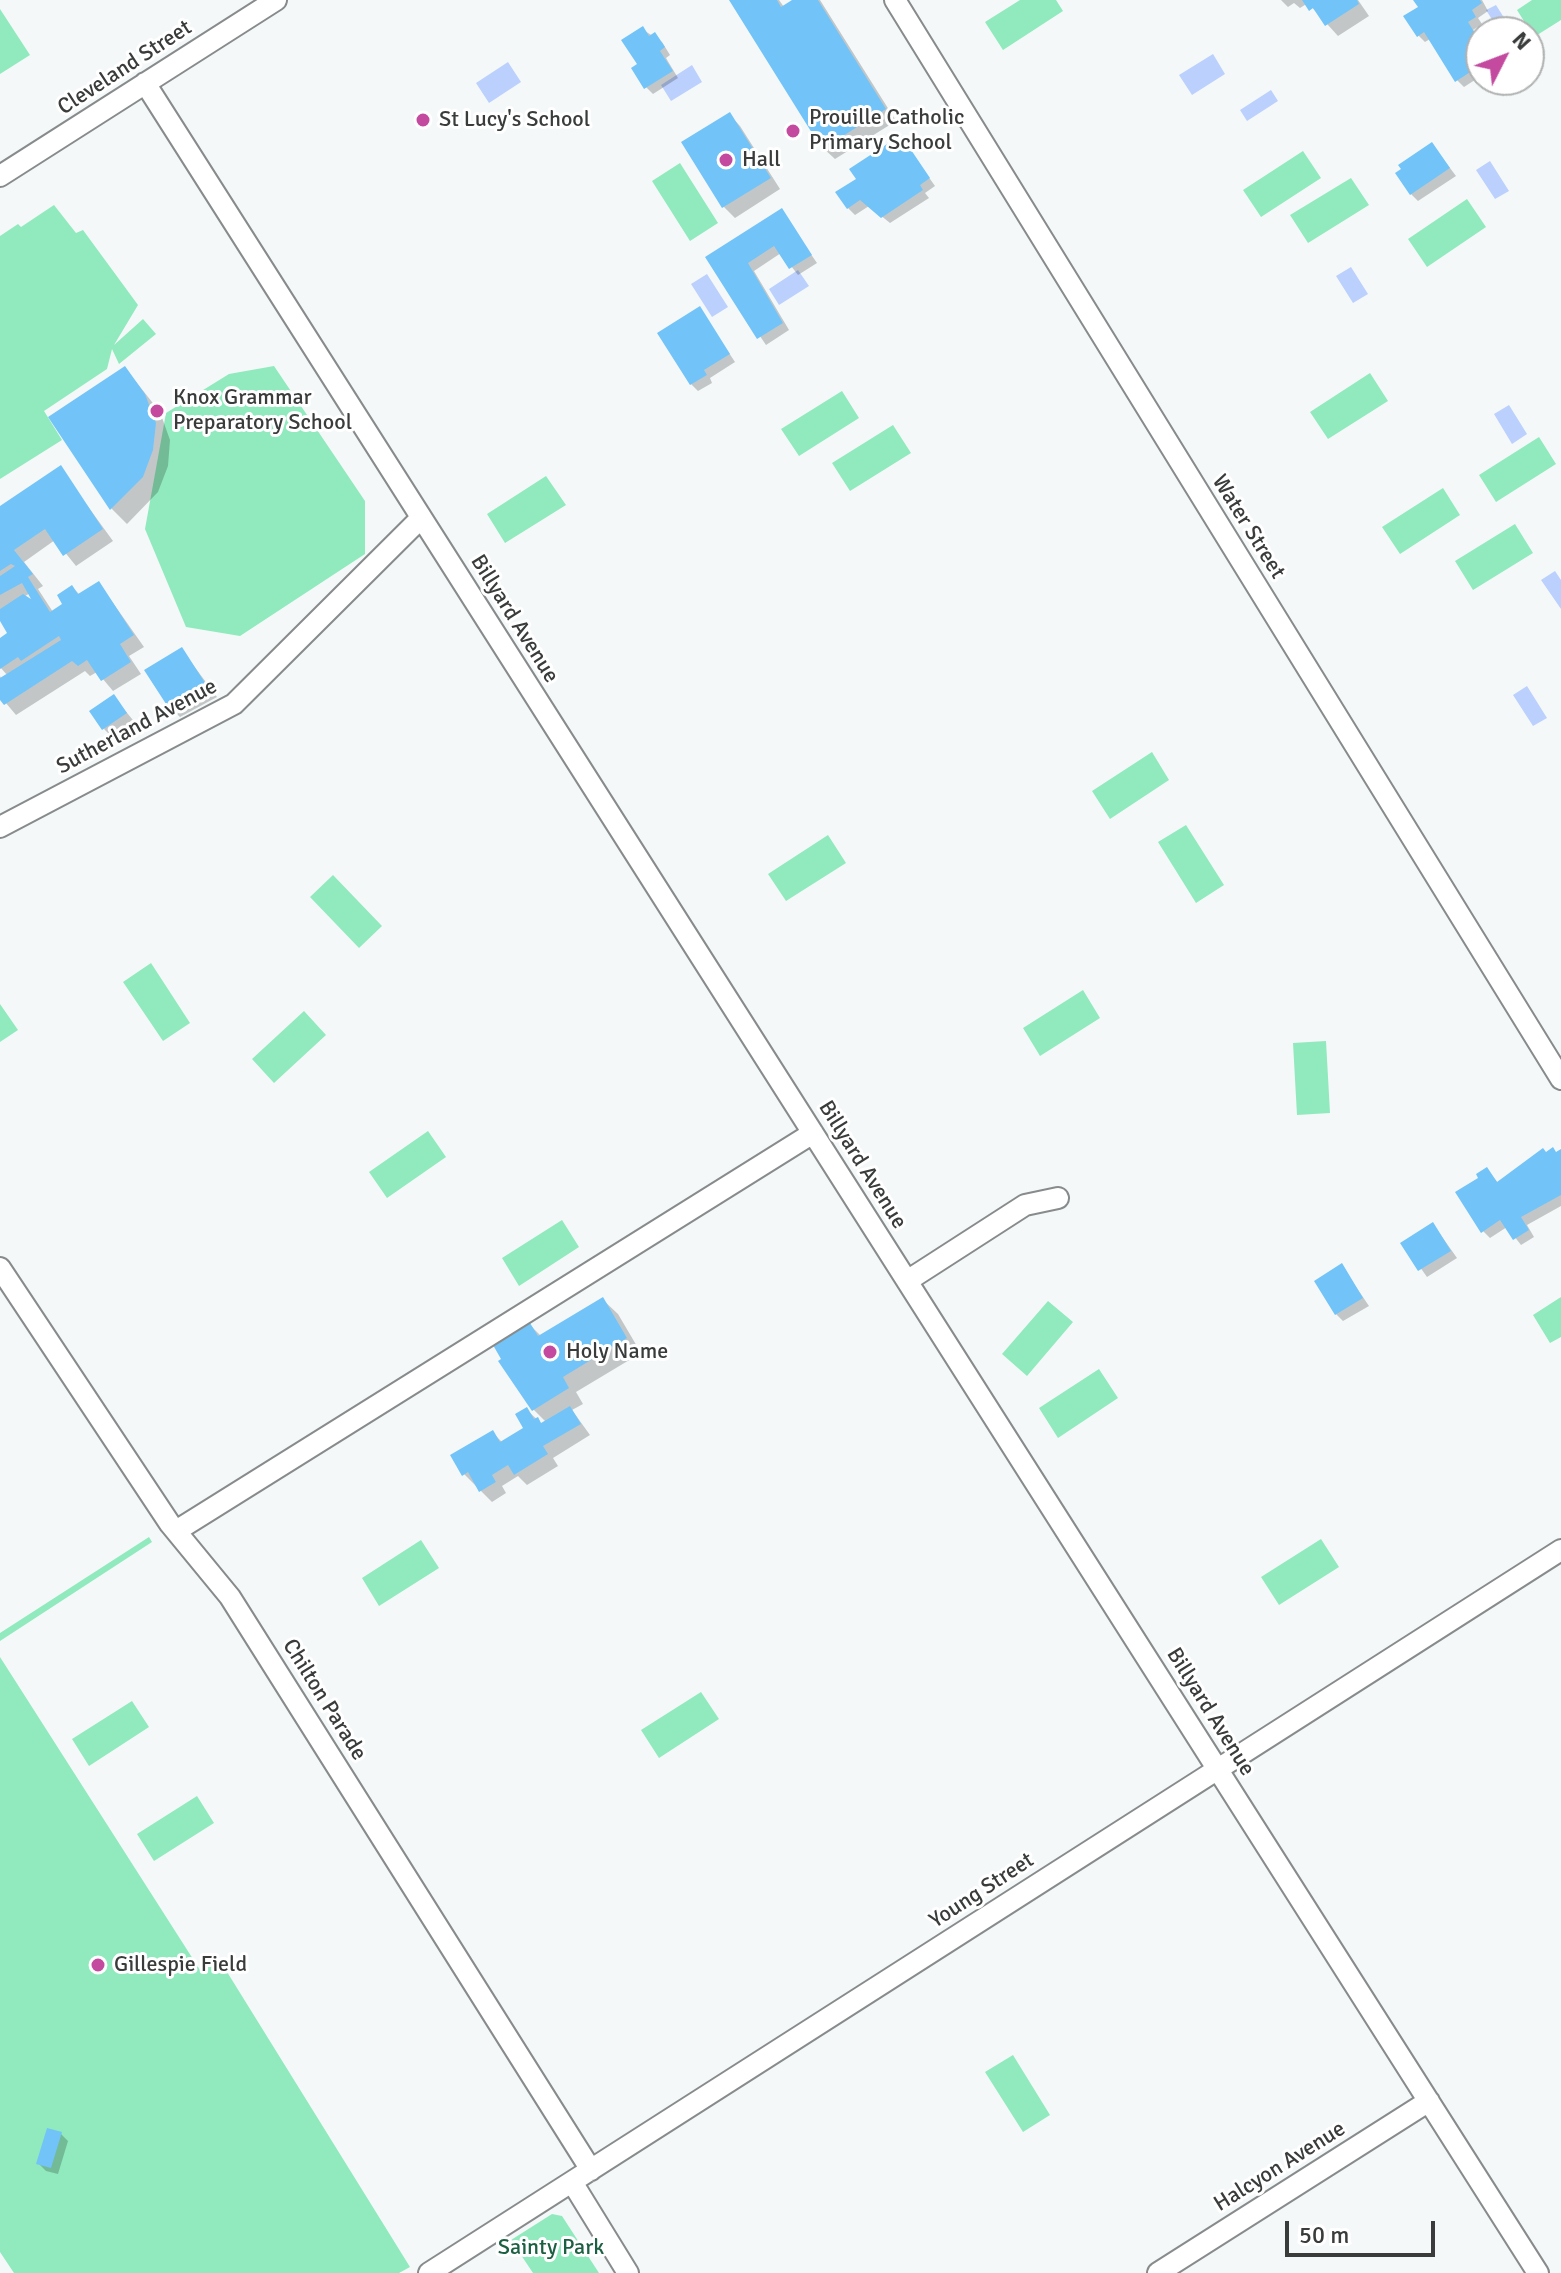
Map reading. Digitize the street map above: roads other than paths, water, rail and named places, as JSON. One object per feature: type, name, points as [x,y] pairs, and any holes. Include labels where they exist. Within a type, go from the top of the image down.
[{"type":"street","name":"Cleveland Street","points":[[0,176],[276,0]]},
{"type":"street","name":"Water Street","points":[[895,0],[1561,1079]]},
{"type":"street","name":"Billyard Avenue","points":[[145,83],[1538,2273]]},
{"type":"street","name":"Sutherland Avenue","points":[[0,827],[234,704],[421,518]]},
{"type":"street","points":[[176,1531],[813,1133]]},
{"type":"street","points":[[907,1281],[1025,1205],[1058,1198]]},
{"type":"street","name":"Chilton Parade","points":[[0,1268],[176,1531],[230,1597],[591,2170]]},
{"type":"street","name":"Young Street","points":[[429,2273],[1561,1550]]},
{"type":"street","name":"Halcyon Avenue","points":[[1158,2273],[1429,2101]]},
{"type":"street","points":[[572,2182],[628,2273]]},
{"type":"water","points":[[1496,5],[1503,16],[1490,16],[1486,10]]},
{"type":"water","points":[[1213,54],[1225,74],[1192,95],[1179,75]]},
{"type":"water","points":[[508,62],[521,82],[489,103],[476,83]]},
{"type":"water","points":[[692,65],[702,82],[671,101],[661,85]]},
{"type":"water","points":[[1271,90],[1278,101],[1247,121],[1240,110]]},
{"type":"water","points":[[1490,161],[1509,191],[1495,199],[1476,170]]},
{"type":"water","points":[[1351,267],[1368,294],[1353,303],[1336,276]]},
{"type":"water","points":[[798,270],[809,286],[779,305],[769,289]]},
{"type":"water","points":[[707,274],[728,307],[712,317],[691,284]]},
{"type":"water","points":[[1509,405],[1527,434],[1512,444],[1494,414]]},
{"type":"water","points":[[1555,571],[1561,580],[1561,609],[1541,580]]},
{"type":"water","points":[[1527,686],[1547,718],[1533,726],[1513,695]]},
{"type":"place","name":"St Lucy's School","points":[[423,120]]},
{"type":"place","name":"Prouille Catholic Primary School","points":[[793,131]]},
{"type":"place","name":"Hall","points":[[726,160]]},
{"type":"place","name":"Knox Grammar Preparatory School","points":[[157,411]]},
{"type":"place","name":"Holy Name","points":[[550,1352]]},
{"type":"place","name":"Gillespie Field","points":[[98,1965]]},
{"type":"park label","name":"Sainty Park","points":[[551,2248]]}]
